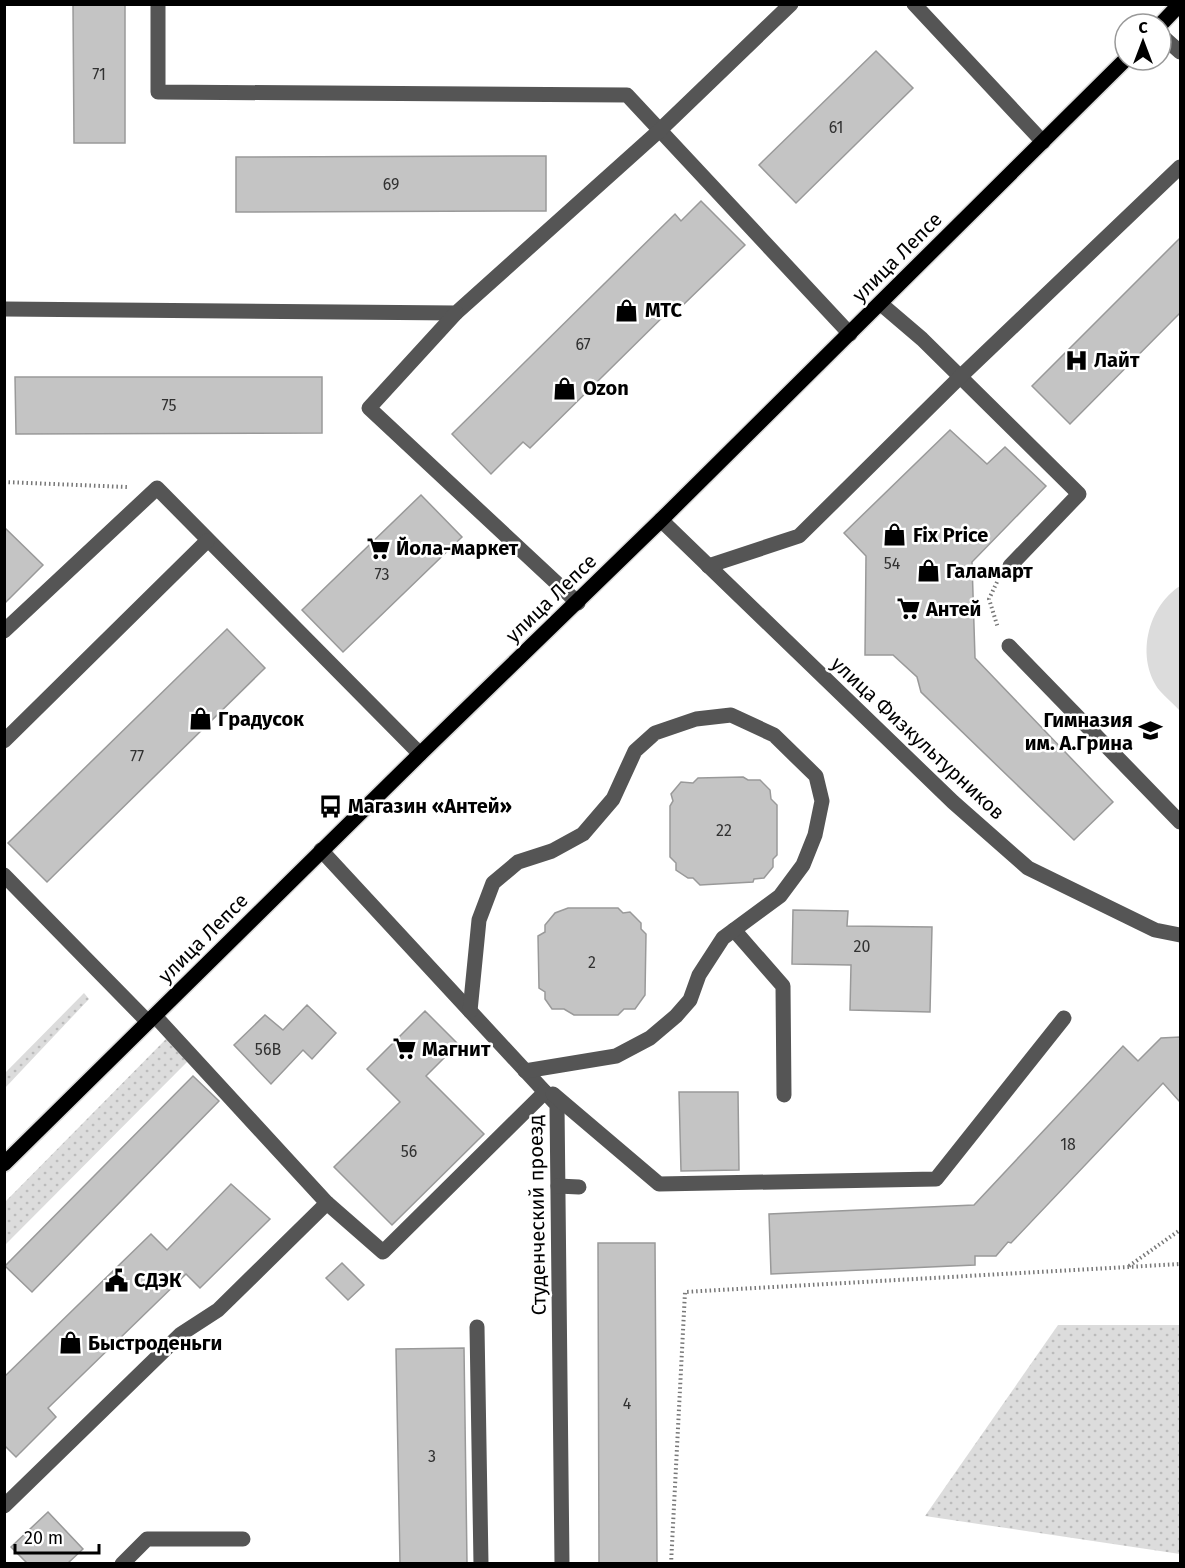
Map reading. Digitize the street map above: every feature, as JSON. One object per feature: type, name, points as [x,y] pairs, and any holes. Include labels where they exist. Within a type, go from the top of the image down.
[{"type":"main road","name":"улица Лепсе","points":[[4,1164],[321,850],[578,603],[1113,72]]},
{"type":"street","points":[[158,4],[158,92],[627,95],[850,334]]},
{"type":"street","points":[[578,603],[369,408],[456,313],[660,130],[791,4]]},
{"type":"street","points":[[914,4],[1043,142]]},
{"type":"street","points":[[708,566],[799,536],[960,377],[1180,167]]},
{"type":"street","points":[[881,304],[960,377],[1079,494],[1010,566]]},
{"type":"street","points":[[4,309],[456,313]]},
{"type":"street","points":[[4,631],[157,488],[420,754]]},
{"type":"street","name":"улица Физкультурников","points":[[661,520],[952,802],[1028,868],[1155,930],[1180,935]]},
{"type":"street","points":[[4,741],[207,541]]},
{"type":"street","points":[[1009,646],[1180,822]]},
{"type":"street","points":[[470,1011],[479,920],[493,883],[518,862],[552,851],[583,834],[613,799],[635,751],[656,733],[696,719],[730,715],[774,735],[816,776],[822,801],[815,835],[803,866],[780,896],[734,930],[712,953],[690,1000],[676,1016],[650,1038],[616,1056],[525,1071]]},
{"type":"street","name":"Студенческий проезд","points":[[321,850],[557,1105],[562,1563]]},
{"type":"street","points":[[4,875],[151,1019],[327,1203],[383,1252],[545,1092]]},
{"type":"street","points":[[734,930],[783,986],[784,1095]]},
{"type":"street","points":[[525,1071],[659,1184],[936,1179],[1064,1018]]},
{"type":"street","points":[[558,1186],[579,1187]]},
{"type":"street","points":[[4,1506],[181,1334],[218,1310],[327,1203]]},
{"type":"street","points":[[477,1327],[481,1563]]},
{"type":"street","points":[[122,1563],[147,1539],[243,1539]]},
{"type":"path","points":[[4,482],[157,488]]},
{"type":"path","points":[[994,623],[989,599],[998,579]]},
{"type":"path","points":[[1127,1267],[1180,1230],[1142,1257]]},
{"type":"path","points":[[671,1563],[685,1292],[1180,1264]]},
{"type":"shaded area","points":[[1180,586],[1180,711],[1160,691],[1152,678],[1147,649],[1148,634],[1159,607]]},
{"type":"shaded area","points":[[84,993],[89,999],[5,1088],[5,1073]]},
{"type":"shaded area","points":[[169,1036],[191,1058],[5,1245],[5,1202]]},
{"type":"shaded area","points":[[1058,1325],[1180,1325],[1180,1554],[925,1516]]},
{"type":"building","points":[[73,4],[125,4],[125,143],[74,143]]},
{"type":"building","points":[[876,51],[913,88],[796,203],[759,165]]},
{"type":"building","points":[[546,156],[546,211],[236,212],[236,157]]},
{"type":"building","points":[[701,201],[745,245],[682,306],[678,302],[530,448],[523,442],[491,474],[452,434],[675,214],[681,221]]},
{"type":"building","points":[[1180,238],[1180,313],[1070,424],[1032,386]]},
{"type":"building","points":[[15,377],[322,377],[322,433],[16,434]]},
{"type":"building","points":[[950,430],[987,464],[1005,447],[1046,486],[972,562],[975,658],[1113,802],[1074,840],[921,692],[917,677],[893,655],[865,655],[866,556],[844,533]]},
{"type":"building","points":[[421,495],[462,537],[343,652],[302,610]]},
{"type":"building","points":[[4,527],[43,565],[4,604]]},
{"type":"building","points":[[227,629],[265,668],[47,882],[8,843]]},
{"type":"building","points":[[743,777],[748,780],[760,780],[770,790],[771,799],[777,805],[777,855],[773,859],[773,867],[764,878],[754,879],[753,882],[700,885],[693,878],[688,878],[676,870],[676,863],[670,857],[670,806],[673,801],[671,794],[681,782],[693,783],[698,778]]},
{"type":"building","points":[[568,908],[618,908],[623,913],[630,912],[641,923],[641,929],[646,934],[645,995],[635,1009],[624,1009],[618,1015],[574,1015],[564,1009],[552,1009],[545,999],[545,992],[539,988],[538,936],[545,932],[545,925],[555,913]]},
{"type":"building","points":[[793,910],[848,911],[847,926],[932,927],[930,1012],[850,1010],[851,965],[792,964]]},
{"type":"building","points":[[307,1005],[336,1033],[312,1059],[303,1050],[271,1084],[234,1045],[265,1015],[283,1030]]},
{"type":"building","points":[[425,1011],[458,1044],[426,1076],[484,1134],[392,1225],[334,1167],[400,1102],[367,1069]]},
{"type":"building","points":[[1180,1037],[1180,1102],[1163,1083],[996,1256],[975,1256],[975,1265],[771,1274],[769,1214],[974,1205],[1123,1046],[1138,1061],[1161,1038]]},
{"type":"building","points":[[193,1076],[219,1101],[32,1292],[5,1266]]},
{"type":"building","points":[[679,1092],[738,1092],[739,1170],[681,1171]]},
{"type":"building","points":[[231,1184],[270,1219],[200,1288],[186,1274],[48,1408],[56,1417],[16,1457],[4,1445],[4,1377],[151,1234],[167,1250]]},
{"type":"building","points":[[598,1243],[655,1243],[657,1563],[599,1563]]},
{"type":"building","points":[[342,1263],[364,1285],[348,1300],[326,1278]]},
{"type":"building","points":[[464,1348],[467,1563],[400,1563],[396,1349]]},
{"type":"building","points":[[48,1512],[83,1549],[68,1563],[27,1563],[11,1547]]},
{"type":"place","name":"МТС","points":[[627,310]]},
{"type":"place","name":"Лайт","points":[[1076,360]]},
{"type":"place","name":"Ozon","points":[[565,388]]},
{"type":"place","name":"Fix Price","points":[[895,535]]},
{"type":"place","name":"Йола-маркет","points":[[378,548]]},
{"type":"place","name":"Галамарт","points":[[928,571]]},
{"type":"place","name":"Антей","points":[[908,609]]},
{"type":"place","name":"Градусок","points":[[200,719]]},
{"type":"place","name":"Гимназия им. А.Грина","points":[[1151,731]]},
{"type":"place","name":"Магазин «Антей»","points":[[330,806]]},
{"type":"place","name":"Магнит","points":[[404,1049]]},
{"type":"place","name":"СДЭК","points":[[116,1280]]},
{"type":"place","name":"Быстроденьги","points":[[70,1343]]}]
